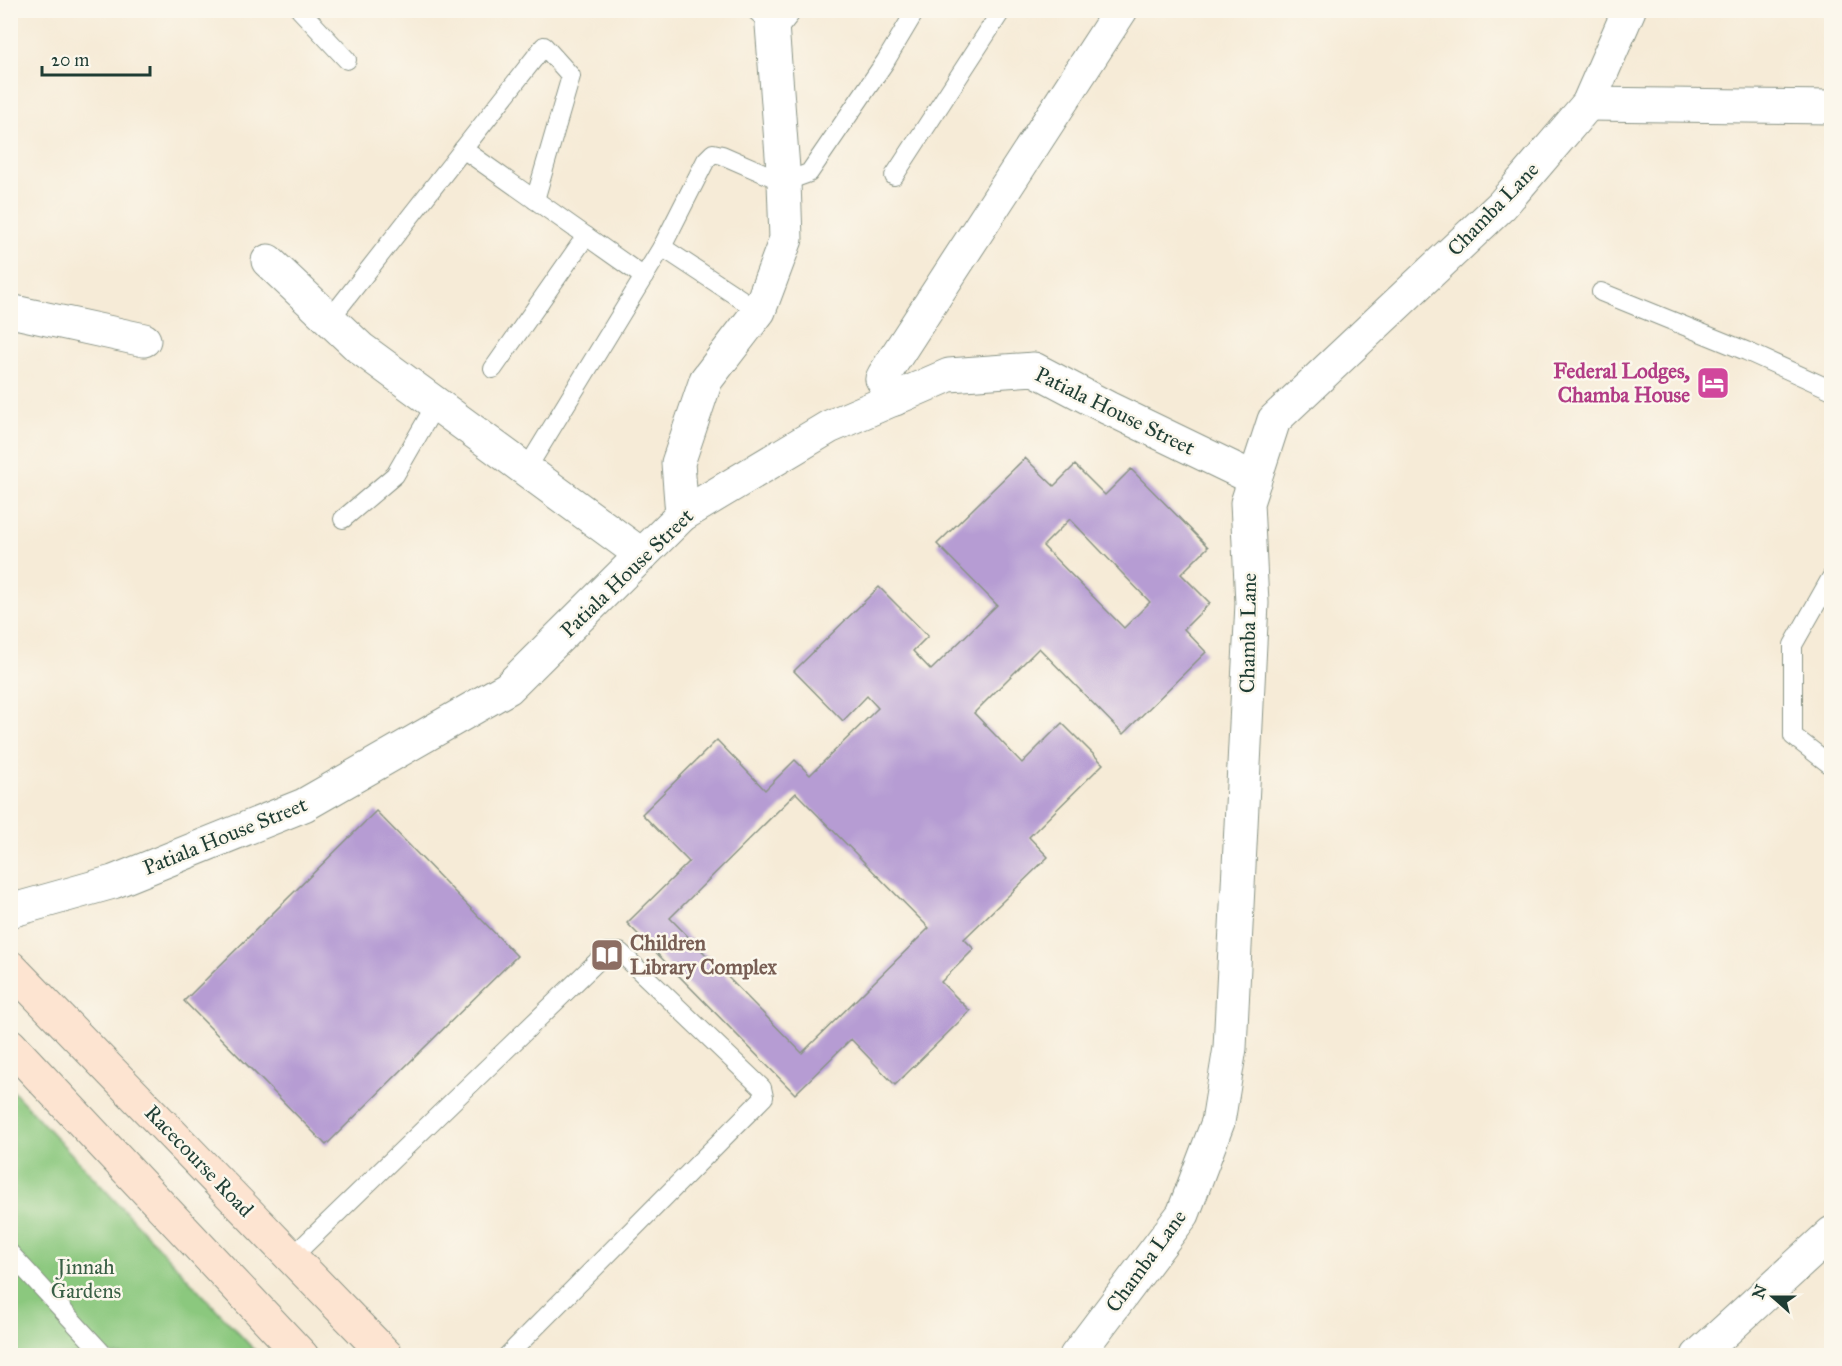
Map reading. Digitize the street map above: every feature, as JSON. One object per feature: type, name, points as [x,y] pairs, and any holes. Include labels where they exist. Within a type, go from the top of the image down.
[{"type":"main road","name":"Racecourse Road","points":[[10,967],[387,1356]]},
{"type":"main road","points":[[10,1045],[302,1356]]},
{"type":"street","points":[[895,399],[882,379],[884,375],[1121,10]]},
{"type":"street","name":"Chamba Lane","points":[[1076,1356],[1183,1214],[1218,1122],[1230,1048],[1252,603],[1247,503],[1274,420],[1502,205],[1588,104],[1629,10]]},
{"type":"street","points":[[682,515],[678,462],[706,380],[759,311],[786,238],[784,182],[770,15]]},
{"type":"street","points":[[1588,104],[1832,107]]},
{"type":"street","points":[[268,261],[360,348],[642,555]]},
{"type":"street","points":[[10,314],[15,312],[144,340]]},
{"type":"street","name":"Patiala House Street","points":[[10,911],[113,882],[304,805],[508,688],[682,515],[829,427],[950,375],[1034,369],[1108,408],[1255,479]]},
{"type":"street","points":[[1698,1356],[1832,1233]]},
{"type":"lane","points":[[300,10],[347,60]]},
{"type":"lane","points":[[526,470],[662,247],[706,160],[713,153],[722,155],[784,182],[809,173],[885,62],[916,10]]},
{"type":"lane","points":[[894,176],[1002,10]]},
{"type":"lane","points":[[330,320],[544,46],[571,76],[535,200]]},
{"type":"lane","points":[[463,149],[644,277]]},
{"type":"lane","points":[[493,369],[585,236]]},
{"type":"lane","points":[[662,247],[759,311]]},
{"type":"lane","points":[[1601,292],[1746,351],[1832,390]]},
{"type":"lane","points":[[343,519],[395,475],[436,404]]},
{"type":"lane","points":[[1832,576],[1793,645],[1793,736],[1832,766]]},
{"type":"lane","points":[[292,1257],[607,952],[620,952],[762,1088],[764,1097],[507,1356]]},
{"type":"lane","points":[[10,1253],[105,1356]]},
{"type":"green space","name":"Jinnah Gardens","points":[[11,1089],[259,1355],[11,1355]]},
{"type":"building","points":[[1025,458],[1054,486],[1075,465],[1105,495],[1131,469],[1208,547],[1181,574],[1210,603],[1184,629],[1206,652],[1123,734],[1039,648],[974,713],[1022,763],[1062,723],[1103,764],[1029,837],[1048,857],[964,939],[974,949],[941,982],[970,1011],[895,1085],[851,1039],[795,1094],[627,923],[689,862],[642,814],[717,740],[765,790],[795,760],[810,775],[878,708],[867,696],[843,721],[794,671],[879,587],[928,636],[913,651],[931,670],[997,605],[937,544]],"holes":[[[1070,519],[1150,602],[1124,628],[1043,546]],[[796,793],[929,928],[802,1053],[670,918]]]},
{"type":"building","points":[[376,811],[517,956],[326,1145],[184,1001]]},
{"type":"place","name":"Federal Lodges, Chamba House","points":[[1713,383]]},
{"type":"place","name":"Children Library Complex","points":[[607,955]]}]
